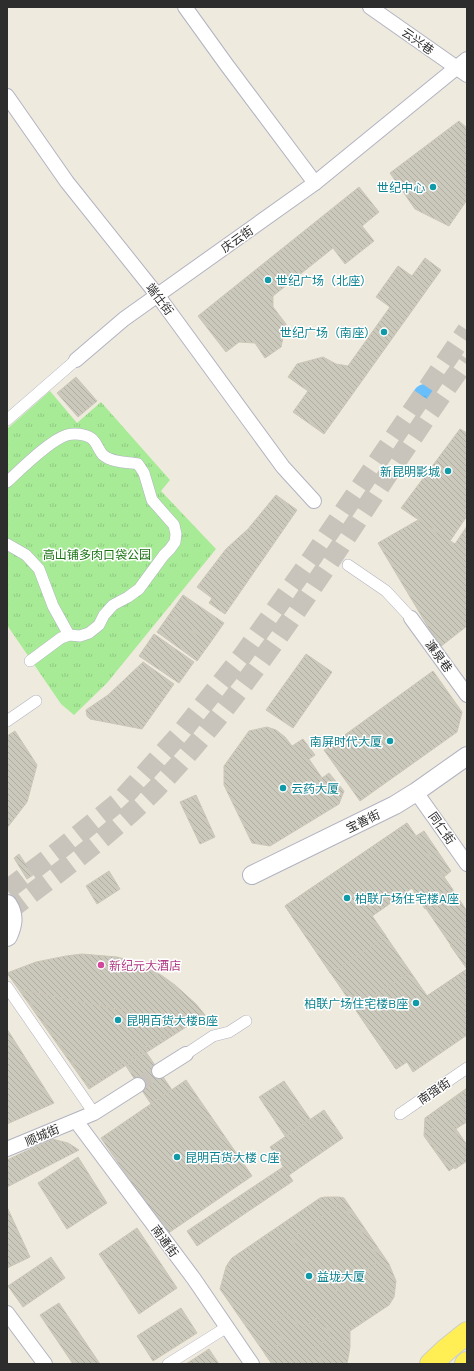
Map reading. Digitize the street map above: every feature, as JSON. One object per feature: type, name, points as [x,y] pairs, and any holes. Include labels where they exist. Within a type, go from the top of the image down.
[{"type":"main road","points":[[7,905],[12,916],[11,926],[7,936]]},
{"type":"main road","points":[[432,1364],[467,1333]]},
{"type":"street","points":[[186,7],[226,64],[315,184]]},
{"type":"street","name":"云兴巷","points":[[370,7],[463,67]]},
{"type":"street","name":"庆云街","points":[[7,420],[124,319],[315,184],[463,67]]},
{"type":"street","name":"端仕街","points":[[7,96],[67,182],[158,296],[283,466],[314,501]]},
{"type":"street","points":[[7,482],[43,450],[63,437],[73,434],[85,435],[94,440],[102,455],[107,458],[138,464],[144,473],[152,500],[174,525],[176,534],[175,542],[164,554],[139,589],[114,605],[104,614],[99,625],[80,636],[69,635],[61,638],[30,660]]},
{"type":"street","points":[[7,544],[26,555],[39,569],[53,606],[69,635]]},
{"type":"street","points":[[348,565],[386,591],[412,618]]},
{"type":"street","name":"濂泉巷","points":[[412,618],[467,695]]},
{"type":"street","points":[[7,721],[36,701]]},
{"type":"street","name":"宝善街","points":[[252,874],[395,805],[467,756]]},
{"type":"street","name":"同仁街","points":[[416,792],[467,864]]},
{"type":"street","points":[[7,987],[94,1113]]},
{"type":"street","points":[[159,1071],[213,1036],[229,1032],[246,1021]]},
{"type":"street","name":"南强街","points":[[400,1114],[467,1068]]},
{"type":"street","name":"顺城街","points":[[7,1149],[94,1113],[138,1085]]},
{"type":"street","name":"南通街","points":[[76,1121],[189,1273],[252,1364]]},
{"type":"street","points":[[7,1313],[45,1364]]},
{"type":"street","points":[[168,1364],[227,1327]]},
{"type":"green space","name":"高山铺多肉口袋公园","points":[[50,391],[77,423],[101,402],[170,480],[161,491],[216,549],[107,683],[74,715],[61,704],[7,625],[7,429]]},
{"type":"water","points":[[425,384],[434,387],[437,396],[434,405],[425,408],[416,405],[413,396],[416,387]]},
{"type":"building","name":"世纪中心","points":[[459,121],[467,128],[467,200],[449,226],[415,209],[390,173]]},
{"type":"building","name":"世纪广场（北座）","points":[[359,187],[379,212],[362,226],[374,241],[345,264],[333,248],[273,296],[273,307],[286,324],[281,347],[265,358],[255,343],[239,342],[226,352],[198,316]]},
{"type":"building","name":"世纪广场（南座）","points":[[425,258],[441,270],[324,434],[293,412],[308,391],[288,377],[297,364],[323,357],[336,364],[348,366],[390,307],[376,297],[398,266],[412,276]]},
{"type":"building","points":[[76,377],[97,401],[78,417],[57,393]]},
{"type":"building","name":"新昆明影城","points":[[460,429],[467,433],[467,516],[450,541],[401,508]]},
{"type":"building","points":[[276,495],[297,510],[225,614],[209,603],[212,598],[197,587],[226,549],[248,529]]},
{"type":"building","points":[[418,520],[455,544],[467,526],[467,626],[440,647],[378,543]]},
{"type":"building","points":[[183,595],[224,623],[210,643],[169,615]]},
{"type":"building","points":[[169,615],[210,643],[197,661],[157,632]]},
{"type":"building","points":[[154,634],[194,662],[179,683],[139,656]]},
{"type":"building","points":[[306,654],[332,672],[293,728],[266,710]]},
{"type":"building","points":[[143,662],[174,684],[142,729],[90,719],[87,716],[86,710],[108,695]]},
{"type":"building","name":"南屏时代大厦","points":[[433,671],[462,712],[457,732],[360,801],[324,750]]},
{"type":"building","name":"云药大厦","points":[[267,727],[276,730],[285,737],[292,746],[303,739],[315,755],[309,759],[322,778],[329,773],[344,791],[339,804],[270,846],[252,843],[224,785],[224,766],[249,731]]},
{"type":"building","points":[[15,731],[37,765],[27,802],[7,828],[7,736]]},
{"type":"building","points":[[196,795],[215,837],[200,844],[180,802]]},
{"type":"building","points":[[407,823],[416,836],[424,831],[451,871],[444,877],[467,911],[467,969],[467,1020],[396,1069],[285,906]],"holes":[[[412,888],[467,969],[427,996],[372,916]]]},
{"type":"building","name":"柏联广场住宅楼A座","points":[[407,823],[453,890],[425,909],[412,888],[372,916],[386,936],[331,974],[285,906]]},
{"type":"building","points":[[19,854],[33,875],[27,879],[14,858]]},
{"type":"building","points":[[109,871],[120,889],[97,904],[86,886]]},
{"type":"building","points":[[467,933],[467,969],[450,945]]},
{"type":"building","name":"昆明百货大楼B座","points":[[82,954],[117,957],[132,961],[147,968],[161,975],[175,985],[196,1004],[205,1015],[89,1089],[7,973],[36,962]]},
{"type":"building","name":"柏联广场住宅楼B座","points":[[467,969],[467,1035],[413,1072],[407,1062],[396,1069],[355,1009],[410,972],[427,996]]},
{"type":"building","points":[[22,990],[182,1022],[89,1086]]},
{"type":"building","points":[[7,1029],[54,1103],[7,1124]]},
{"type":"building","points":[[146,1052],[172,1090],[151,1104],[126,1066]]},
{"type":"building","name":"昆明百货大楼 C座","points":[[186,1080],[252,1176],[167,1234],[101,1138]]},
{"type":"building","points":[[284,1081],[310,1119],[285,1136],[259,1097]]},
{"type":"building","points":[[467,1088],[467,1121],[456,1129],[467,1145],[467,1158],[449,1171],[424,1136],[425,1118]]},
{"type":"building","points":[[467,1090],[467,1122],[458,1127],[455,1126],[452,1128],[466,1149],[467,1148],[467,1161],[455,1169],[447,1158],[443,1161],[428,1138],[432,1135],[433,1125],[429,1119],[449,1106],[447,1103]]},
{"type":"building","points":[[324,1110],[343,1138],[289,1175],[270,1147]]},
{"type":"building","points":[[52,1139],[68,1143],[79,1150],[7,1187],[7,1160]]},
{"type":"building","points":[[78,1157],[107,1203],[67,1229],[38,1183]]},
{"type":"building","points":[[283,1167],[293,1181],[197,1246],[187,1231]]},
{"type":"building","name":"益垅大厦","points":[[320,1198],[344,1198],[389,1264],[396,1281],[394,1297],[389,1305],[350,1331],[350,1347],[347,1364],[272,1364],[220,1289],[226,1267],[232,1258]]},
{"type":"building","points":[[342,1203],[381,1260],[330,1295],[291,1238]]},
{"type":"building","points":[[7,1207],[30,1257],[7,1268]]},
{"type":"building","points":[[137,1228],[177,1288],[139,1314],[99,1254]]},
{"type":"building","points":[[51,1257],[65,1278],[23,1307],[8,1286]]},
{"type":"building","points":[[59,1303],[100,1364],[73,1364],[40,1315]]},
{"type":"building","points":[[181,1308],[197,1333],[153,1361],[137,1336]]},
{"type":"building","points":[[289,1312],[301,1329],[319,1317],[332,1336],[314,1348],[324,1364],[299,1364],[296,1360],[291,1364],[272,1364],[265,1354],[284,1341],[272,1324]]},
{"type":"building","points":[[209,1349],[219,1364],[186,1364]]},
{"type":"tunnel","points":[[7,890],[121,800],[180,734],[243,655],[312,558],[467,330]]},
{"type":"tunnel","points":[[7,912],[84,853],[139,806],[173,771],[205,734],[279,636],[467,359]]},
{"type":"tunnel","points":[[138,1085],[159,1071]]},
{"type":"place","name":"世纪中心","points":[[433,187]]},
{"type":"place","name":"世纪广场（北座）","points":[[268,280]]},
{"type":"place","name":"世纪广场（南座）","points":[[384,332]]},
{"type":"place","name":"新昆明影城","points":[[448,471]]},
{"type":"place","name":"南屏时代大厦","points":[[390,741]]},
{"type":"place","name":"云药大厦","points":[[283,788]]},
{"type":"place","name":"柏联广场住宅楼A座","points":[[347,898]]},
{"type":"place","name":"新纪元大酒店","points":[[101,965]]},
{"type":"place","name":"柏联广场住宅楼B座","points":[[416,1003]]},
{"type":"place","name":"昆明百货大楼B座","points":[[118,1020]]},
{"type":"place","name":"昆明百货大楼 C座","points":[[177,1157]]},
{"type":"place","name":"益垅大厦","points":[[309,1276]]}]
